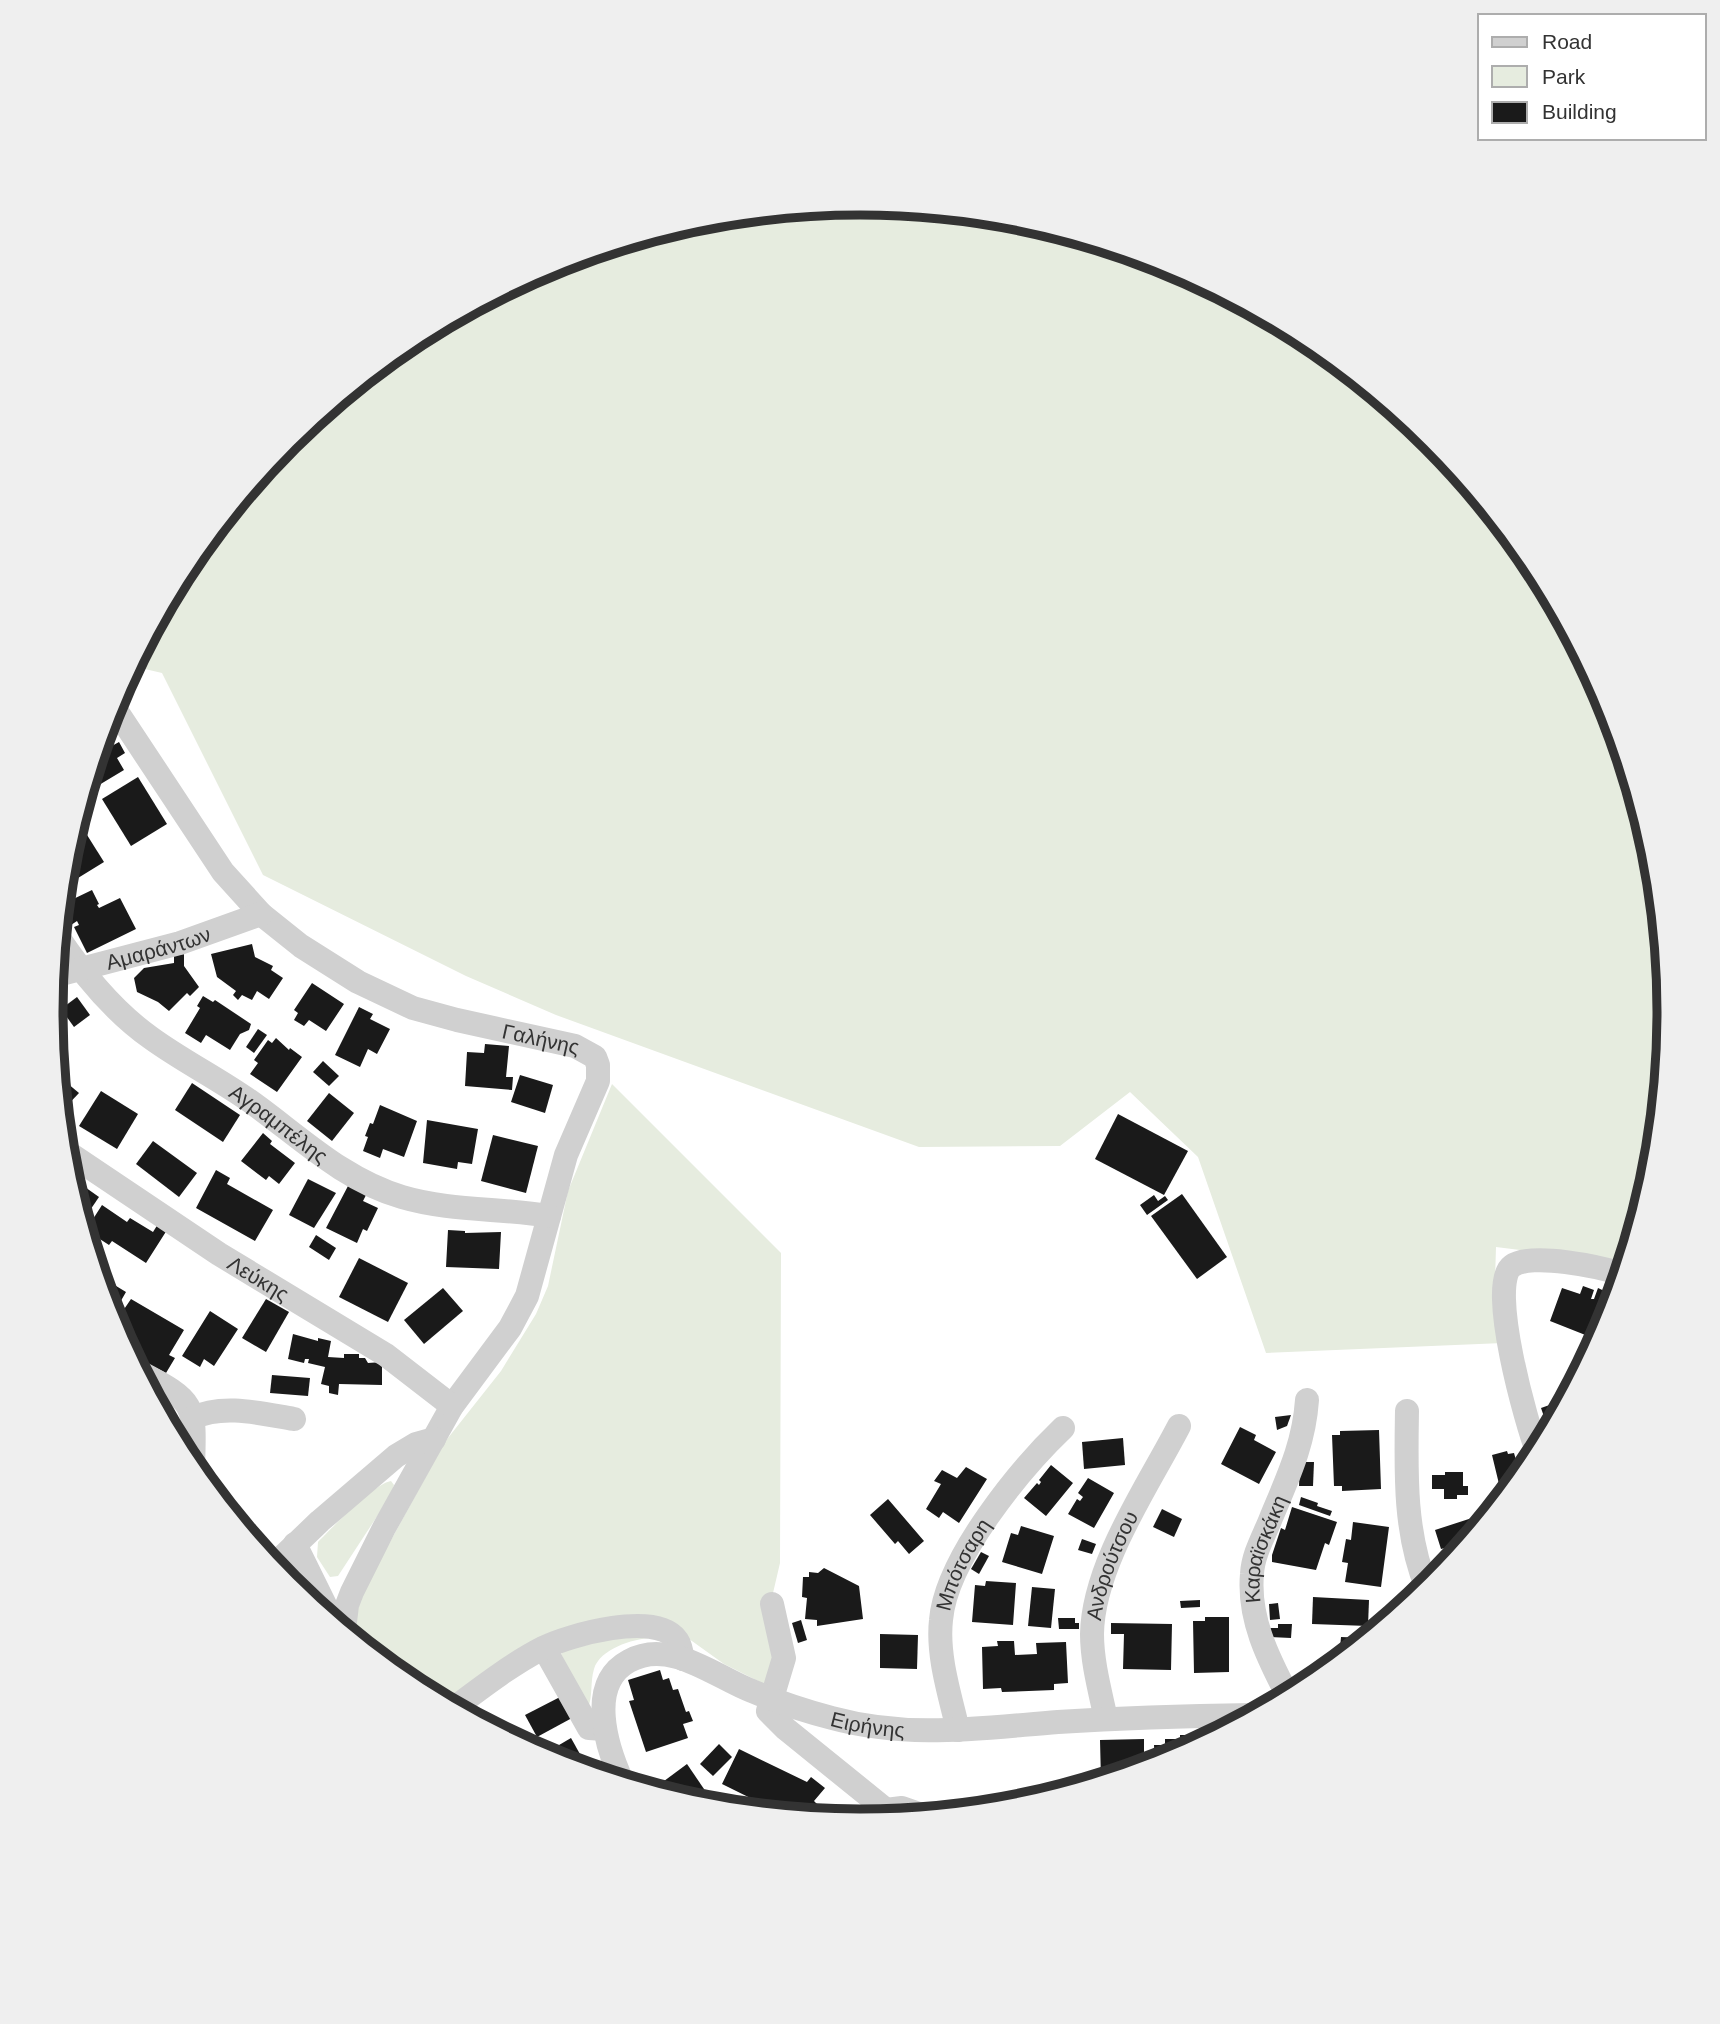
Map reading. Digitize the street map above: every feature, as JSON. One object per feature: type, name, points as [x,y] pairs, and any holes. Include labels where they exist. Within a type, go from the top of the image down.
[{"type":"street","name":"Γαλήνης","points":[[120,717],[211,857],[238,891],[261,914],[324,962],[390,999],[435,1015],[575,1045],[593,1055],[598,1065],[598,1084],[566,1155],[523,1306],[510,1328],[452,1406],[360,1574],[347,1605],[345,1619]]},
{"type":"street","name":"Αμαράντων","points":[[64,973],[190,940],[261,914]]},
{"type":"street","name":"Αγραμπέλης","points":[[66,948],[81,969],[141,1031],[246,1098],[311,1148],[357,1178],[391,1194],[418,1201],[549,1216]]},
{"type":"street","name":"Λεύκης","points":[[77,1158],[219,1254],[386,1355],[452,1406]]},
{"type":"street","points":[[1533,1438],[1520,1397],[1508,1333],[1505,1274],[1512,1265],[1525,1261],[1591,1266],[1614,1272]]},
{"type":"street","points":[[153,1380],[174,1391],[186,1402],[193,1418],[193,1448]]},
{"type":"street","name":"Καραϊσκάκη","points":[[1283,1687],[1261,1642],[1251,1578],[1257,1551],[1303,1437],[1307,1400]]},
{"type":"street","points":[[193,1418],[206,1412],[230,1411],[294,1419]]},
{"type":"street","points":[[1406,1411],[1409,1519],[1423,1577]]},
{"type":"street","name":"Ανδρούτσου","points":[[1105,1719],[1093,1644],[1096,1605],[1113,1551],[1179,1426]]},
{"type":"street","name":"Μπότσαρη","points":[[958,1730],[941,1644],[941,1614],[947,1590],[971,1544],[1012,1483],[1063,1428]]},
{"type":"street","points":[[280,1559],[396,1456],[416,1444],[434,1439]]},
{"type":"street","points":[[295,1544],[322,1600]]},
{"type":"street","points":[[772,1604],[784,1658],[768,1709],[776,1720],[884,1808]]},
{"type":"street","points":[[462,1703],[544,1648],[625,1626],[663,1629],[672,1634],[678,1641],[683,1659]]},
{"type":"street","points":[[544,1648],[589,1728],[604,1729]]},
{"type":"street","name":"Ειρήνης","points":[[618,1771],[604,1729],[607,1691],[618,1670],[625,1663],[654,1654],[683,1659],[771,1699],[824,1716],[884,1729],[921,1732],[1178,1715],[1235,1715]]},
{"type":"green space","points":[[860,215],[964,222],[1015,230],[1116,257],[1165,276],[1213,297],[1303,349],[1345,380],[1424,448],[1492,527],[1523,569],[1575,659],[1615,756],[1630,806],[1642,857],[1655,960],[1657,1012],[1650,1116],[1642,1167],[1616,1263],[1496,1247],[1495,1281],[1503,1343],[1266,1353],[1198,1157],[1130,1092],[1060,1146],[919,1147],[556,1015],[466,976],[263,875],[162,673],[141,668],[170,613],[197,569],[228,527],[296,448],[375,380],[417,349],[507,297],[555,276],[604,257],[705,230],[756,222]]},
{"type":"green space","points":[[612,1084],[781,1253],[780,1563],[773,1593],[778,1647],[768,1686],[724,1664],[671,1626],[626,1619],[455,1698],[417,1675],[355,1628],[360,1597],[444,1443],[501,1371],[536,1314],[548,1286],[568,1191]]},
{"type":"green space","points":[[391,1481],[394,1485],[391,1495],[338,1576],[330,1577],[317,1557],[318,1542],[364,1498]]},
{"type":"green space","points":[[620,1634],[651,1638],[618,1646],[597,1662],[588,1708],[561,1654],[565,1649]]},
{"type":"building","points":[[119,742],[125,753],[117,758],[124,770],[96,787],[109,746]]},
{"type":"building","points":[[138,777],[167,824],[131,846],[102,799]]},
{"type":"building","points":[[84,831],[104,862],[74,880]]},
{"type":"building","points":[[92,890],[99,908],[120,898],[136,929],[87,953],[74,927],[79,925],[77,921],[71,925],[69,921],[71,900]]},
{"type":"building","points":[[252,944],[255,957],[273,966],[271,970],[283,978],[269,999],[257,991],[252,1000],[242,995],[238,1000],[233,995],[236,991],[217,977],[211,954]]},
{"type":"building","points":[[184,954],[184,966],[199,987],[190,996],[187,993],[169,1011],[158,1002],[137,992],[134,978],[144,968],[174,963],[174,955]]},
{"type":"building","points":[[312,983],[344,1004],[326,1031],[309,1020],[304,1026],[294,1020],[298,1013],[294,1010]]},
{"type":"building","points":[[203,996],[213,1002],[215,1000],[251,1024],[249,1030],[240,1034],[230,1050],[206,1035],[201,1043],[185,1033],[200,1008],[197,1006]]},
{"type":"building","points":[[77,997],[90,1015],[74,1027],[63,1012],[63,1007]]},
{"type":"building","points":[[359,1007],[373,1014],[370,1019],[390,1029],[377,1054],[368,1049],[360,1067],[335,1055]]},
{"type":"building","points":[[258,1029],[267,1035],[254,1053],[246,1047]]},
{"type":"building","points":[[276,1038],[302,1057],[277,1092],[250,1074],[258,1063],[254,1060],[268,1040],[272,1043]]},
{"type":"building","points":[[485,1044],[509,1046],[506,1077],[513,1077],[512,1090],[465,1086],[467,1052],[484,1053]]},
{"type":"building","points":[[323,1061],[339,1076],[329,1086],[313,1072]]},
{"type":"building","points":[[520,1075],[553,1085],[545,1113],[511,1102]]},
{"type":"building","points":[[67,1083],[79,1093],[69,1104]]},
{"type":"building","points":[[192,1083],[240,1115],[223,1142],[175,1110]]},
{"type":"building","points":[[101,1091],[138,1114],[117,1149],[79,1126]]},
{"type":"building","points":[[329,1093],[354,1113],[332,1141],[307,1121]]},
{"type":"building","points":[[380,1105],[417,1121],[404,1157],[383,1149],[380,1158],[363,1151],[368,1137],[365,1136]]},
{"type":"building","points":[[1118,1114],[1188,1151],[1164,1195],[1095,1159]]},
{"type":"building","points":[[427,1120],[478,1129],[472,1164],[458,1162],[457,1169],[423,1163]]},
{"type":"building","points":[[263,1133],[272,1141],[270,1144],[295,1163],[279,1184],[269,1176],[266,1180],[241,1161]]},
{"type":"building","points":[[493,1135],[538,1146],[526,1193],[481,1181]]},
{"type":"building","points":[[153,1141],[197,1173],[179,1197],[136,1164]]},
{"type":"building","points":[[216,1170],[230,1178],[227,1184],[273,1210],[255,1241],[196,1208]]},
{"type":"building","points":[[308,1179],[336,1193],[314,1228],[289,1215]]},
{"type":"building","points":[[82,1185],[99,1197],[89,1212]]},
{"type":"building","points":[[348,1186],[366,1195],[363,1201],[378,1208],[367,1231],[363,1229],[357,1243],[326,1228]]},
{"type":"building","points":[[1182,1194],[1227,1257],[1197,1279],[1151,1216]]},
{"type":"building","points":[[1154,1195],[1158,1201],[1165,1196],[1168,1200],[1147,1215],[1140,1205]]},
{"type":"building","points":[[102,1205],[127,1222],[130,1218],[153,1232],[158,1224],[167,1230],[146,1263],[112,1241],[109,1245],[95,1236],[91,1222]]},
{"type":"building","points":[[448,1230],[465,1233],[501,1232],[499,1269],[446,1267]]},
{"type":"building","points":[[316,1235],[336,1248],[329,1260],[309,1247]]},
{"type":"building","points":[[359,1258],[408,1283],[388,1322],[339,1297]]},
{"type":"building","points":[[111,1283],[126,1292],[119,1304]]},
{"type":"building","points":[[1583,1286],[1594,1290],[1591,1299],[1594,1299],[1598,1288],[1606,1292],[1588,1336],[1550,1321],[1562,1288],[1580,1294]]},
{"type":"building","points":[[443,1288],[463,1311],[424,1344],[404,1320]]},
{"type":"building","points":[[131,1299],[184,1330],[169,1355],[175,1358],[166,1373],[143,1361],[122,1312]]},
{"type":"building","points":[[266,1299],[289,1312],[266,1352],[242,1338]]},
{"type":"building","points":[[210,1311],[238,1329],[214,1366],[204,1359],[200,1367],[182,1356]]},
{"type":"building","points":[[293,1334],[318,1341],[318,1338],[331,1341],[328,1357],[344,1358],[344,1354],[359,1354],[359,1358],[365,1358],[368,1363],[382,1362],[382,1385],[339,1384],[338,1395],[329,1393],[329,1386],[321,1384],[325,1367],[308,1363],[309,1359],[305,1359],[304,1363],[288,1359]]},
{"type":"building","points":[[272,1375],[310,1378],[308,1396],[270,1393]]},
{"type":"building","points":[[1554,1403],[1545,1419],[1541,1408]]},
{"type":"building","points":[[1291,1415],[1287,1426],[1277,1430],[1275,1417]]},
{"type":"building","points":[[1240,1427],[1256,1435],[1254,1440],[1276,1452],[1259,1484],[1221,1464]]},
{"type":"building","points":[[1379,1430],[1381,1489],[1342,1491],[1342,1486],[1334,1486],[1332,1435],[1340,1435],[1340,1431]]},
{"type":"building","points":[[1123,1438],[1125,1465],[1084,1469],[1082,1442]]},
{"type":"building","points":[[1507,1451],[1508,1454],[1514,1453],[1516,1460],[1521,1458],[1502,1483],[1499,1484],[1492,1455]]},
{"type":"building","points":[[1300,1462],[1314,1462],[1313,1486],[1299,1486]]},
{"type":"building","points":[[1051,1465],[1073,1483],[1046,1516],[1024,1498],[1037,1483],[1039,1485],[1039,1480]]},
{"type":"building","points":[[966,1467],[987,1479],[959,1523],[943,1512],[939,1518],[926,1509],[941,1484],[934,1481],[942,1470],[957,1478]]},
{"type":"building","points":[[1445,1472],[1463,1472],[1463,1486],[1468,1486],[1468,1495],[1457,1495],[1457,1499],[1444,1499],[1444,1489],[1432,1489],[1432,1475],[1445,1475]]},
{"type":"building","points":[[1088,1478],[1114,1493],[1094,1528],[1068,1514],[1077,1499],[1080,1501],[1083,1497],[1078,1493]]},
{"type":"building","points":[[1301,1497],[1332,1511],[1330,1516],[1299,1505]]},
{"type":"building","points":[[888,1499],[924,1541],[909,1554],[898,1541],[895,1544],[870,1515]]},
{"type":"building","points":[[1292,1507],[1337,1522],[1329,1545],[1325,1543],[1316,1570],[1272,1562],[1281,1528],[1285,1530]]},
{"type":"building","points":[[1162,1509],[1182,1519],[1174,1537],[1153,1527]]},
{"type":"building","points":[[1475,1517],[1446,1552],[1445,1548],[1441,1549],[1435,1530]]},
{"type":"building","points":[[1353,1522],[1389,1527],[1381,1587],[1345,1582],[1348,1563],[1342,1562],[1346,1539],[1351,1540]]},
{"type":"building","points":[[1021,1526],[1054,1536],[1042,1574],[1002,1562],[1011,1533],[1018,1535]]},
{"type":"building","points":[[1082,1539],[1096,1544],[1092,1554],[1078,1550]]},
{"type":"building","points":[[981,1552],[989,1556],[979,1574],[971,1569]]},
{"type":"building","points":[[824,1568],[859,1586],[863,1619],[817,1626],[817,1620],[805,1619],[807,1598],[802,1597],[803,1577],[809,1577],[809,1572],[818,1573]]},
{"type":"building","points":[[986,1581],[1016,1583],[1013,1625],[972,1622],[975,1585],[985,1586]]},
{"type":"building","points":[[1032,1587],[1055,1589],[1051,1628],[1028,1626]]},
{"type":"building","points":[[1313,1597],[1369,1600],[1367,1626],[1312,1624]]},
{"type":"building","points":[[1200,1600],[1200,1607],[1181,1608],[1180,1601]]},
{"type":"building","points":[[1278,1603],[1280,1619],[1270,1620],[1269,1604]]},
{"type":"building","points":[[1205,1617],[1229,1617],[1229,1672],[1194,1673],[1193,1621],[1205,1621]]},
{"type":"building","points":[[1058,1618],[1075,1618],[1079,1629],[1059,1629]]},
{"type":"building","points":[[801,1620],[807,1640],[798,1643],[792,1623]]},
{"type":"building","points":[[1111,1623],[1172,1624],[1171,1670],[1123,1669],[1124,1634],[1111,1634]]},
{"type":"building","points":[[1278,1624],[1292,1624],[1291,1638],[1270,1637],[1270,1628],[1278,1628]]},
{"type":"building","points":[[880,1634],[918,1635],[917,1669],[880,1668]]},
{"type":"building","points":[[1341,1637],[1353,1637],[1345,1644],[1340,1648]]},
{"type":"building","points":[[997,1641],[1014,1641],[1015,1655],[1037,1654],[1036,1643],[1066,1642],[1068,1683],[1054,1684],[1054,1690],[1002,1692],[1001,1688],[983,1689],[982,1647],[998,1646]]},
{"type":"building","points":[[660,1670],[663,1680],[669,1678],[673,1690],[678,1689],[686,1712],[689,1711],[693,1721],[683,1724],[688,1738],[646,1752],[629,1701],[634,1700],[628,1680]]},
{"type":"building","points":[[560,1697],[572,1718],[537,1737],[525,1715]]},
{"type":"building","points":[[1180,1735],[1195,1735],[1154,1752],[1154,1745],[1165,1745],[1165,1739],[1180,1739]]},
{"type":"building","points":[[571,1738],[583,1759],[555,1748]]},
{"type":"building","points":[[1144,1739],[1144,1752],[1152,1753],[1101,1772],[1100,1740]]},
{"type":"building","points":[[719,1744],[732,1757],[713,1776],[700,1764]]},
{"type":"building","points":[[739,1749],[807,1782],[811,1777],[825,1788],[814,1801],[817,1804],[815,1807],[808,1807],[759,1802],[722,1784]]},
{"type":"building","points":[[687,1764],[704,1789],[699,1793],[661,1784]]}]
